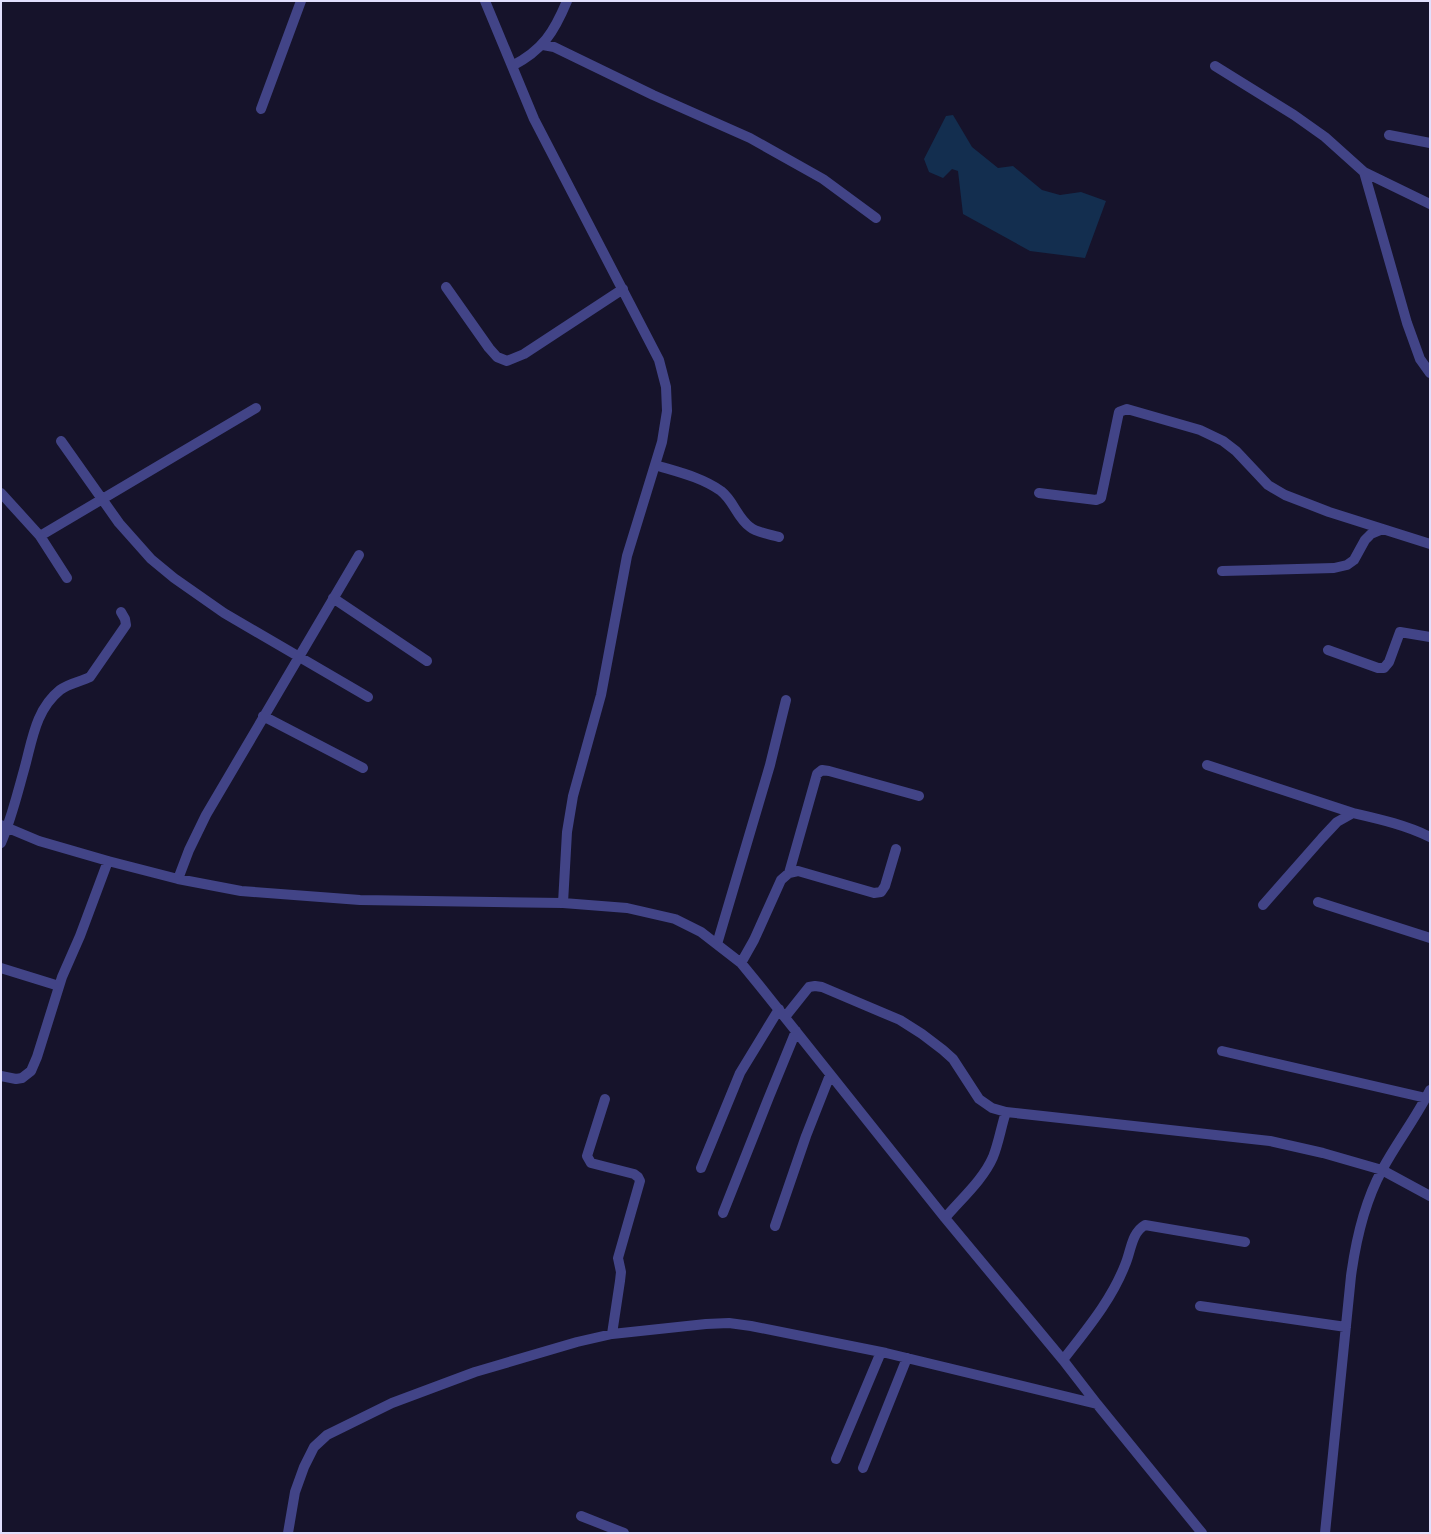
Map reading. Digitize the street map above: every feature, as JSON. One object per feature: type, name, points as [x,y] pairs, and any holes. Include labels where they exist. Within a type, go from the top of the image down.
[{"type":"street","points":[[260,109],[301,1]]},
{"type":"street","points":[[485,1],[534,118],[659,360],[666,387],[667,411],[662,442],[627,556],[601,696],[573,796],[567,832],[563,903]]},
{"type":"street","points":[[512,66],[528,58],[542,45],[555,27],[567,1]]},
{"type":"street","points":[[542,45],[560,49],[653,95],[750,138],[823,179],[876,218]]},
{"type":"street","points":[[1215,66],[1294,115],[1325,137],[1364,172],[1430,204]]},
{"type":"street","points":[[1389,135],[1430,143]]},
{"type":"street","points":[[1364,172],[1407,323],[1420,359],[1430,373]]},
{"type":"street","points":[[446,287],[489,348],[498,357],[507,361],[524,354],[623,289]]},
{"type":"street","points":[[40,536],[256,408]]},
{"type":"street","points":[[1039,493],[1096,500],[1101,498],[1119,412],[1127,409],[1200,430],[1223,441],[1236,451],[1268,485],[1286,495],[1312,506],[1430,544]]},
{"type":"street","points":[[61,441],[119,523],[150,559],[174,578],[224,612],[368,697]]},
{"type":"street","points":[[655,465],[704,481],[722,492],[733,503],[743,520],[751,528],[779,537]]},
{"type":"street","points":[[1,493],[40,536],[67,578]]},
{"type":"street","points":[[1222,571],[1334,568],[1347,565],[1354,560],[1364,540],[1371,534],[1383,529]]},
{"type":"street","points":[[178,879],[189,850],[206,814],[359,555]]},
{"type":"street","points":[[333,598],[427,661]]},
{"type":"street","points":[[1,843],[4,827],[25,768],[32,735],[40,716],[59,691],[70,684],[81,682],[94,673],[126,625],[125,619],[121,612]]},
{"type":"street","points":[[1328,650],[1378,668],[1384,668],[1389,662],[1400,632],[1430,637]]},
{"type":"street","points":[[717,944],[770,765],[786,700]]},
{"type":"street","points":[[263,716],[363,768]]},
{"type":"street","points":[[1207,765],[1319,800],[1353,813],[1416,830],[1430,837]]},
{"type":"street","points":[[789,873],[817,774],[822,770],[920,796]]},
{"type":"street","points":[[1263,905],[1337,822],[1353,813]]},
{"type":"street","points":[[4,827],[39,841],[108,861],[178,879],[241,891],[352,899],[563,903],[626,908],[675,919],[701,932],[740,963],[782,1013],[945,1218],[1063,1360],[1200,1530],[1188,1533]]},
{"type":"street","points":[[740,963],[754,940],[781,880],[789,873],[798,871],[874,893],[881,892],[885,886],[896,849]]},
{"type":"street","points":[[1,1076],[16,1079],[22,1078],[31,1071],[37,1057],[59,986],[80,936],[108,861]]},
{"type":"street","points":[[1318,902],[1430,938]]},
{"type":"street","points":[[1,968],[59,986]]},
{"type":"street","points":[[701,1168],[740,1074],[782,1013],[809,988],[816,986],[822,987],[900,1020],[943,1050],[961,1070],[970,1087],[979,1099],[992,1108],[1006,1112],[1270,1141],[1323,1153],[1382,1170],[1430,1196]]},
{"type":"street","points":[[723,1214],[768,1097],[796,1031]]},
{"type":"street","points":[[1222,1050],[1428,1094],[1420,1110],[1382,1170],[1365,1208],[1356,1241],[1325,1533]]},
{"type":"street","points":[[775,1226],[806,1136],[830,1075]]},
{"type":"street","points":[[606,1099],[587,1156],[588,1160],[591,1163],[634,1174],[640,1181],[618,1258],[621,1272],[612,1334]]},
{"type":"street","points":[[945,1218],[976,1182],[992,1158],[999,1141],[1002,1123],[1006,1112]]},
{"type":"street","points":[[1063,1360],[1102,1309],[1126,1264],[1140,1228],[1145,1226],[1245,1242]]},
{"type":"street","points":[[1200,1306],[1346,1326]]},
{"type":"street","points":[[288,1533],[295,1492],[304,1467],[314,1447],[327,1435],[392,1403],[475,1372],[577,1342],[612,1334],[706,1324],[729,1323],[751,1326],[881,1352],[1097,1404]]},
{"type":"street","points":[[836,1459],[881,1352]]},
{"type":"street","points":[[863,1468],[907,1358]]},
{"type":"street","points":[[581,1516],[624,1533]]},
{"type":"water","points":[[953,115],[972,147],[998,168],[1013,166],[1042,190],[1060,195],[1081,192],[1106,201],[1085,258],[1030,251],[963,214],[958,171],[952,169],[943,178],[929,172],[924,159],[946,116]]}]
